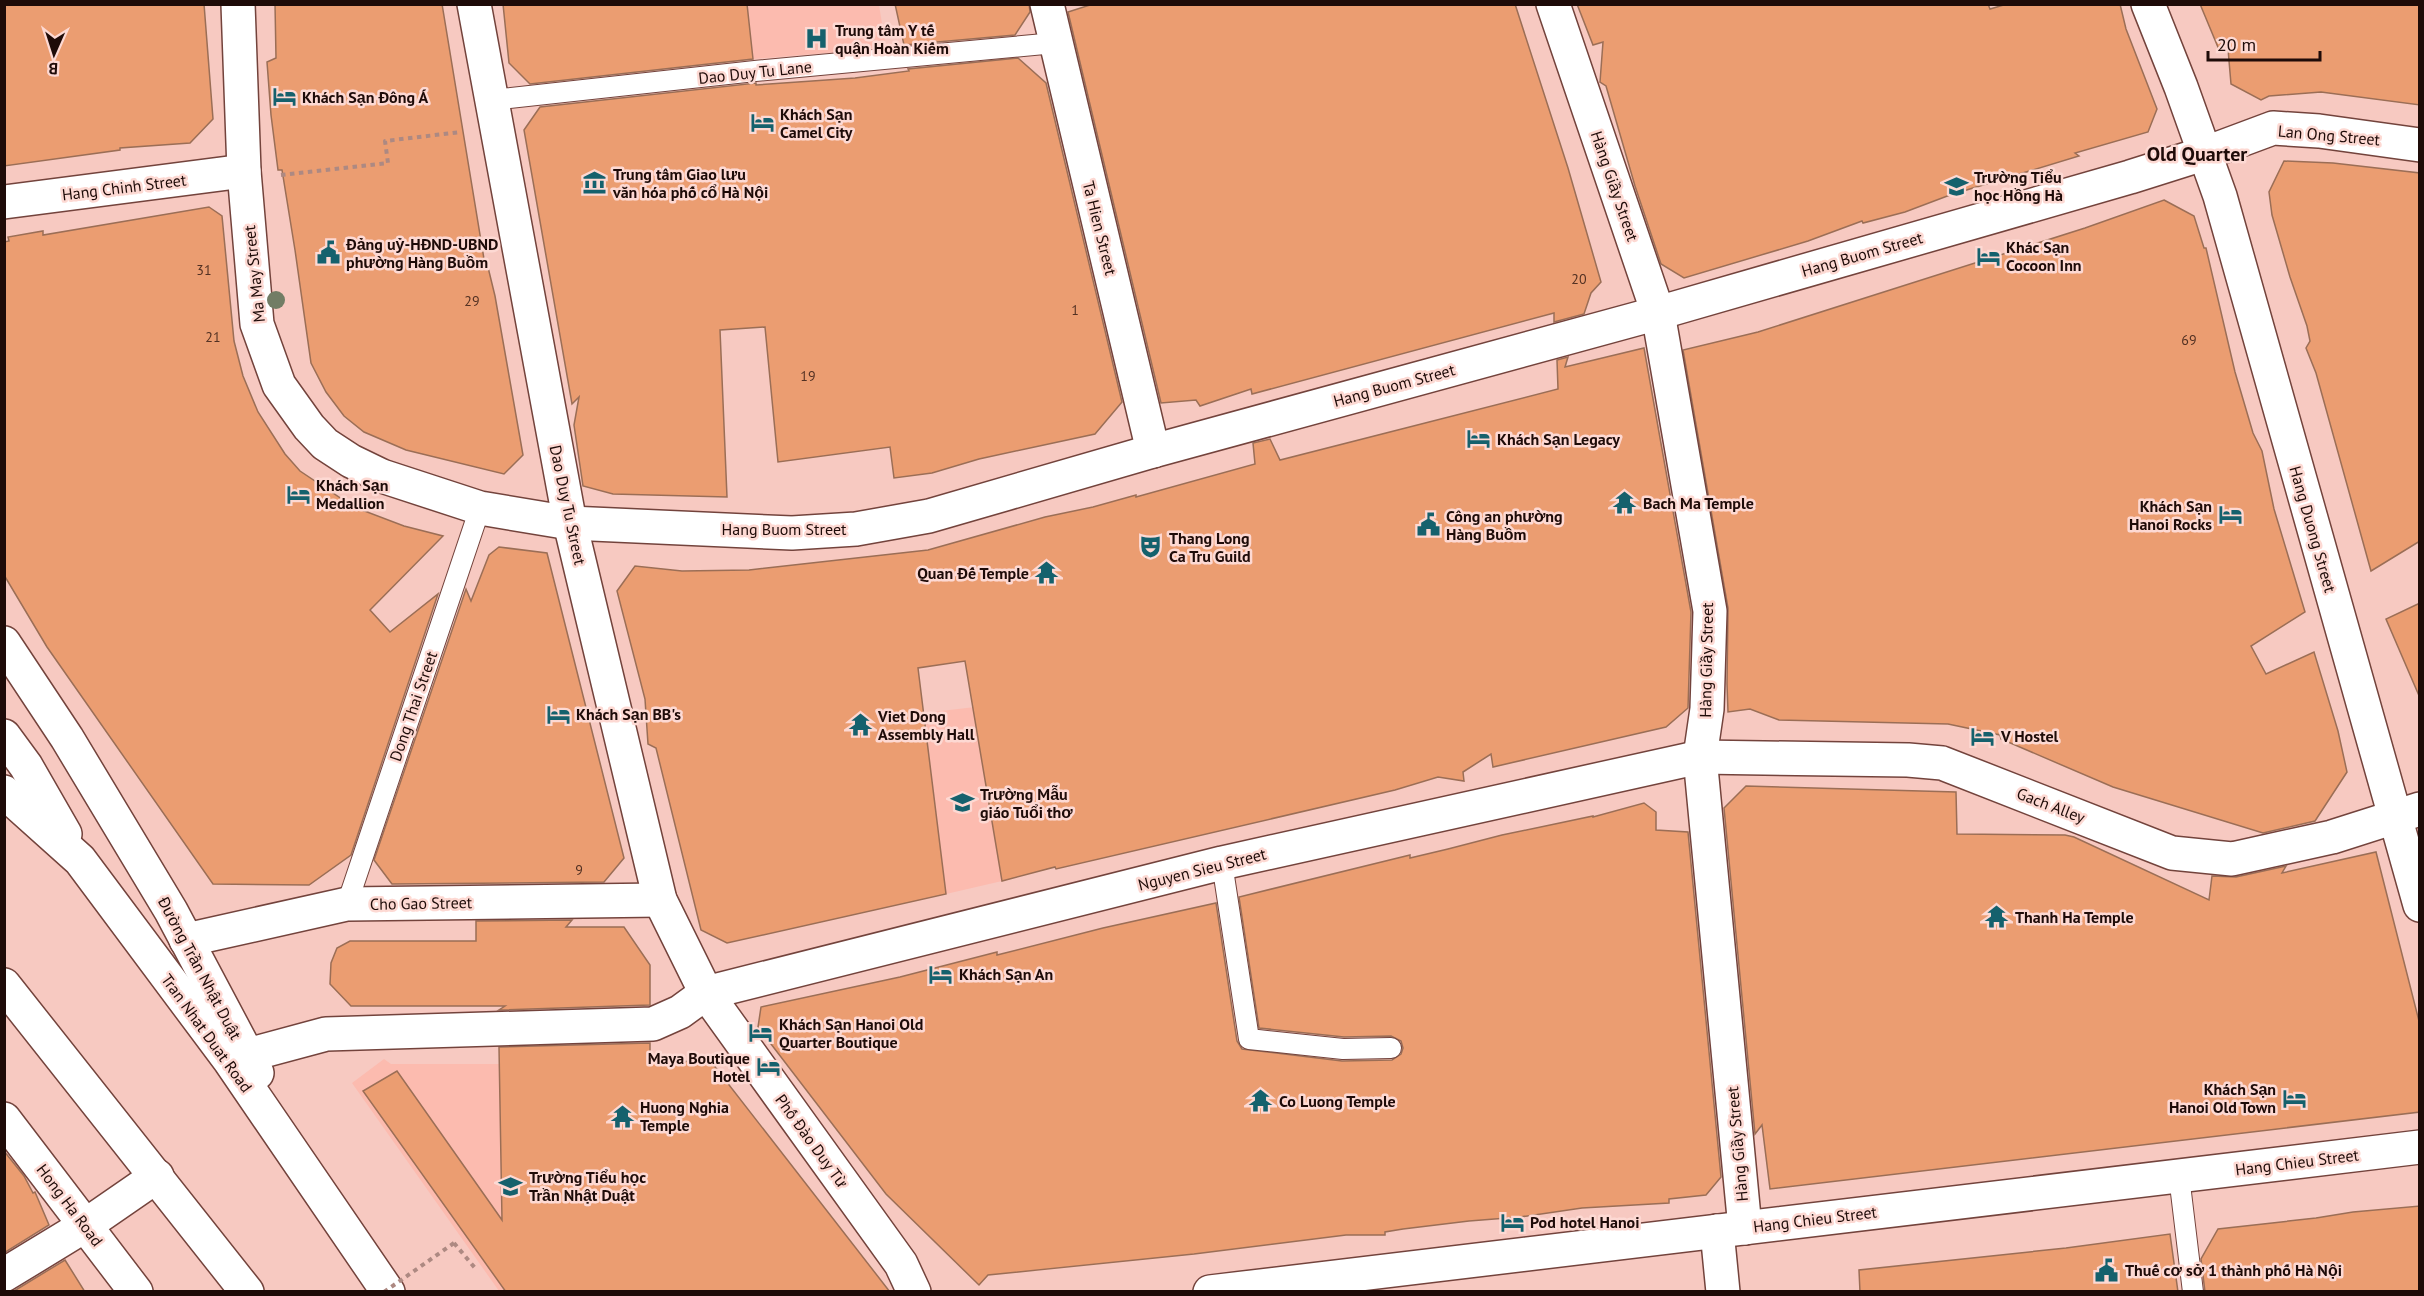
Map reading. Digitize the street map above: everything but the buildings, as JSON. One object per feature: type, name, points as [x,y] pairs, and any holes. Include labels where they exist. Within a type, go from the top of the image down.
[{"type":"street","name":"Ma May Street","points":[[237,4],[244,171],[257,324],[279,385],[325,444],[351,461],[382,476],[480,508],[570,523]]},
{"type":"street","name":"Dao Duy Tu Street","points":[[474,4],[570,523],[660,900],[706,993]]},
{"type":"street","name":"Ta Hien Street","points":[[1047,4],[1154,451]]},
{"type":"street","name":"Hàng Giầy Street","points":[[1553,4],[1658,313],[1710,611],[1707,709],[1700,757],[1731,1229],[1723,1292]]},
{"type":"street","name":"Hang Duong Street","points":[[2148,4],[2206,153],[2407,813],[2420,905]]},
{"type":"street","name":"Lan Ong Street","points":[[2206,153],[2273,128],[2319,131],[2420,145]]},
{"type":"street","name":"Hang Buom Street","points":[[570,523],[792,533],[856,529],[929,516],[1154,451],[1658,313],[2206,153]]},
{"type":"street","name":"Hang Chinh Street","points":[[4,202],[244,171]]},
{"type":"street","name":"Đường Trần Nhật Duật","points":[[4,643],[67,738],[171,911],[258,1075],[267,1117]]},
{"type":"street","points":[[4,736],[26,766],[80,861]]},
{"type":"street","name":"Gach Alley","points":[[1700,757],[1908,760],[1942,764],[2172,853],[2232,860],[2332,837],[2407,813]]},
{"type":"street","name":"Nguyen Sieu Street","points":[[706,993],[1222,862],[1700,757]]},
{"type":"street","name":"Tran Nhat Duat Road","points":[[4,792],[80,861],[230,1061],[386,1292]]},
{"type":"street","name":"Cho Gao Street","points":[[186,940],[347,904],[660,900]]},
{"type":"street","points":[[4,985],[247,1292]]},
{"type":"street","points":[[248,1055],[326,1035],[653,1024],[680,1012],[706,993]]},
{"type":"street","name":"Phố Đào Duy Từ","points":[[706,993],[901,1264],[914,1292]]},
{"type":"street","name":"Hong Ha Road","points":[[4,1119],[136,1292]]},
{"type":"street","name":"Hang Chieu Street","points":[[1210,1292],[2420,1147]]},
{"type":"street","points":[[4,1275],[86,1225],[157,1176]]},
{"type":"lane","name":"Dao Duy Tu Lane","points":[[495,114],[755,71],[1055,43]]},
{"type":"lane","name":"Dong Thai Street","points":[[347,904],[480,508]]},
{"type":"lane","points":[[1222,862],[1249,1039],[1343,1049],[1391,1048]]},
{"type":"lane","points":[[2179,1176],[2193,1292]]},
{"type":"path","points":[[244,171],[279,176],[388,163],[386,141],[495,114]]},
{"type":"path","points":[[386,1292],[454,1243],[475,1268]]},
{"type":"shaded area","name":"Trung tâm Y tế quận Hoàn Kiếm","points":[[747,5],[879,5],[886,48],[753,59]]},
{"type":"shaded area","name":"Trường Mẫu giáo Tuổi thơ","points":[[975,707],[1002,881],[946,894],[924,713]]},
{"type":"shaded area","name":"Trường Tiểu học Trần Nhật Duật","points":[[384,1059],[391,1064],[499,1064],[569,1291],[499,1291],[352,1083]]},
{"type":"place","name":"Trung tâm Y tế quận Hoàn Kiếm","points":[[817,39]]},
{"type":"place","name":"Khách Sạn Đông Á","points":[[284,97]]},
{"type":"place","name":"Khách Sạn Camel City","points":[[762,123]]},
{"type":"place","name":"Trung tâm Giao lưu văn hóa phố cổ Hà Nội","points":[[595,183]]},
{"type":"place","name":"Trường Tiểu học Hồng Hà","points":[[1956,186]]},
{"type":"place","name":"Đảng uỷ-HĐND-UBND phường Hàng Buồm","points":[[328,253]]},
{"type":"place","name":"Khác Sạn Cocoon Inn","points":[[1988,256]]},
{"type":"place","name":"Khách Sạn Legacy","points":[[1479,439]]},
{"type":"place","name":"Khách Sạn Medallion","points":[[298,494]]},
{"type":"place","name":"Bach Ma Temple","points":[[1625,503]]},
{"type":"place","name":"Khách Sạn Hanoi Rocks","points":[[2230,515]]},
{"type":"place","name":"Công an phường Hàng Buồm","points":[[1428,525]]},
{"type":"place","name":"Thang Long Ca Tru Guild","points":[[1151,547]]},
{"type":"place","name":"Quan Đế Temple","points":[[1047,573]]},
{"type":"place","name":"Khách Sạn BB's","points":[[558,714]]},
{"type":"place","name":"Viet Dong Assembly Hall","points":[[860,725]]},
{"type":"place","name":"V Hostel","points":[[1983,736]]},
{"type":"place","name":"Trường Mẫu giáo Tuổi thơ","points":[[962,803]]},
{"type":"place","name":"Thanh Ha Temple","points":[[1997,917]]},
{"type":"place","name":"Khách Sạn An","points":[[941,974]]},
{"type":"place","name":"Khách Sạn Hanoi Old Quarter Boutique","points":[[761,1033]]},
{"type":"place","name":"Maya Boutique Hotel","points":[[768,1067]]},
{"type":"place","name":"Khách Sạn Hanoi Old Town","points":[[2294,1098]]},
{"type":"place","name":"Co Luong Temple","points":[[1261,1101]]},
{"type":"place","name":"Huong Nghia Temple","points":[[622,1116]]},
{"type":"place","name":"Trường Tiểu học Trần Nhật Duật","points":[[511,1186]]},
{"type":"place","name":"Pod hotel Hanoi","points":[[1512,1222]]},
{"type":"place","name":"Thuế cơ sở 1 thành phố Hà Nội","points":[[2107,1270]]},
{"type":"district","name":"Old Quarter","points":[[2197,154]]}]
